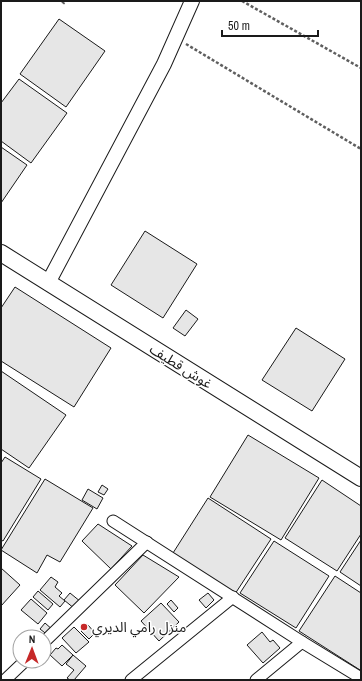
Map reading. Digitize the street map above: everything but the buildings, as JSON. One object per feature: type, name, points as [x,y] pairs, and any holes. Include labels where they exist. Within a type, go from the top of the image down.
[{"type":"main road","name":"غوش قطيف","points":[[3,258],[48,283],[361,478]]},
{"type":"street","points":[[48,283],[164,64],[192,1]]},
{"type":"street","points":[[113,521],[361,678]]},
{"type":"street","points":[[52,634],[147,542]]},
{"type":"street","points":[[131,680],[233,597]]},
{"type":"street","points":[[256,680],[302,642]]},
{"type":"street","points":[[5,680],[17,669]]},
{"type":"path","points":[[242,1],[361,68]]},
{"type":"path","points":[[175,38],[361,148]]},
{"type":"place","name":"منزل رامي الديري","points":[[84,627]]}]
